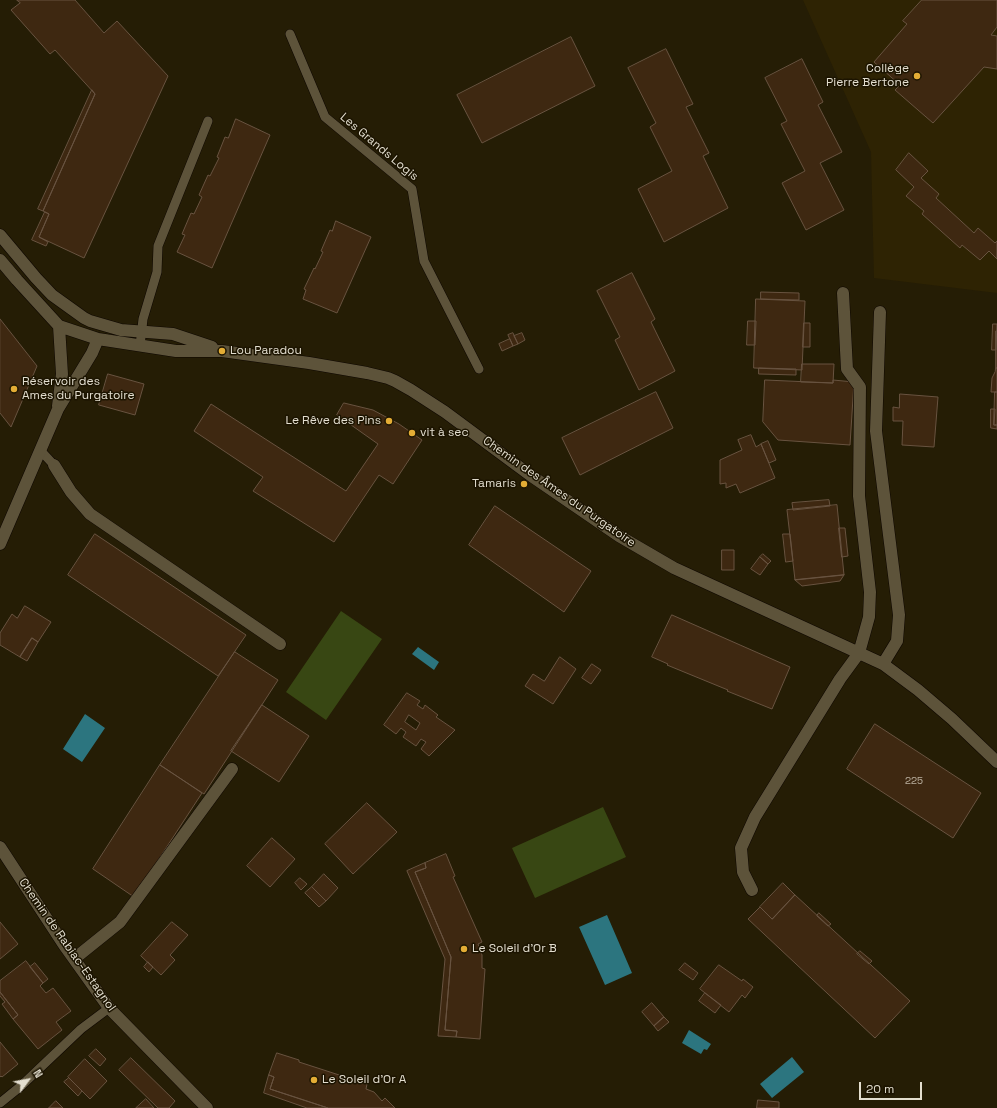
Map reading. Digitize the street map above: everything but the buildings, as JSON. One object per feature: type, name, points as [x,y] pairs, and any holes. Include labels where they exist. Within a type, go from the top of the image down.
[{"type":"street","name":"Chemin des Âmes du Purgatoire","points":[[0,235],[52,295],[87,320],[121,330],[173,334],[222,351]]},
{"type":"street","name":"Chemin des Âmes du Purgatoire","points":[[0,260],[59,326],[98,339],[176,351],[222,351],[308,363],[388,378],[411,390],[445,412],[619,536],[674,568],[883,664],[918,690],[952,719],[997,762]]},
{"type":"street","points":[[752,890],[744,872],[741,848],[755,817],[840,679],[859,653],[869,617],[870,592],[859,496],[860,387],[847,369],[843,293]]},
{"type":"street","points":[[880,312],[876,432],[900,615],[897,641],[883,664]]},
{"type":"street","points":[[0,544],[58,409],[92,353],[98,339],[96,329],[87,320],[68,318],[59,326],[62,374],[58,409]]},
{"type":"street","points":[[54,465],[71,492],[90,514],[280,644]]},
{"type":"street","points":[[74,959],[120,922],[232,769]]},
{"type":"street","name":"Chemin de Rabiac-Estagnol","points":[[0,847],[74,959],[109,1008],[207,1108]]},
{"type":"lane","name":"Les Grands Logis","points":[[290,34],[325,117],[412,189],[424,261],[479,369]]},
{"type":"lane","points":[[140,346],[143,319],[157,272],[158,246],[208,121]]},
{"type":"lane","points":[[40,450],[54,465]]},
{"type":"lane","points":[[0,1103],[21,1086],[81,1029],[109,1008]]},
{"type":"shaded area","name":"Collège Pierre Bertone","points":[[803,0],[997,0],[997,293],[874,278],[871,152]]},
{"type":"green space","points":[[341,611],[382,639],[326,720],[286,692]]},
{"type":"green space","points":[[603,807],[626,857],[535,898],[512,848]]},
{"type":"water","points":[[418,647],[439,662],[434,670],[412,654]]},
{"type":"water","points":[[85,714],[105,728],[82,762],[63,749]]},
{"type":"water","points":[[607,915],[632,973],[605,985],[579,927]]},
{"type":"water","points":[[689,1030],[711,1044],[707,1050],[704,1049],[701,1054],[682,1043]]},
{"type":"water","points":[[792,1057],[804,1072],[772,1098],[760,1084]]},
{"type":"place","name":"Collège Pierre Bertone","points":[[917,76]]},
{"type":"place","name":"Lou Paradou","points":[[222,351]]},
{"type":"place","name":"Réservoir des Ames du Purgatoire","points":[[14,389]]},
{"type":"place","name":"Le Rêve des Pins","points":[[389,421]]},
{"type":"place","name":"vit à sec","points":[[412,433]]},
{"type":"place","name":"Tamaris","points":[[524,484]]},
{"type":"place","name":"Le Soleil d'Or B","points":[[464,949]]},
{"type":"place","name":"Le Soleil d'Or A","points":[[314,1080]]}]
